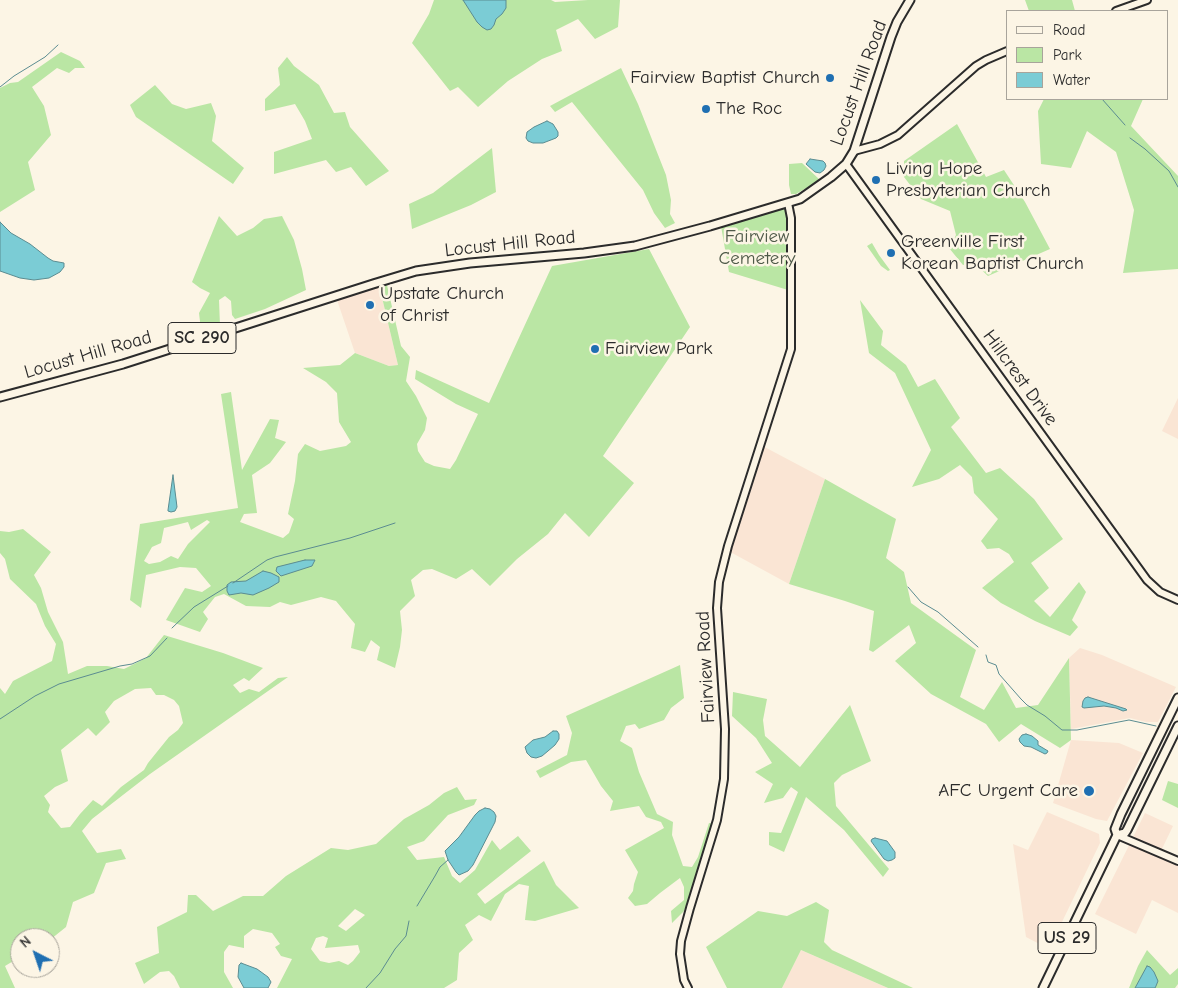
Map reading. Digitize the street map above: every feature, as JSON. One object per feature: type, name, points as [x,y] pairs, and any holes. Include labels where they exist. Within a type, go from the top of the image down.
[{"type":"main road","name":"Locust Hill Road","points":[[0,397],[128,362],[416,272],[470,263],[584,254],[635,246],[800,199],[846,164],[854,151],[891,38],[897,22],[910,0]]},
{"type":"main road","name":"US 29","points":[[1043,988],[1117,835],[1115,829],[1118,819],[1178,698]]},
{"type":"main road","name":"US 29","points":[[1117,835],[1127,830],[1178,726]]},
{"type":"street","points":[[1119,10],[1147,0]]},
{"type":"street","points":[[854,151],[882,143],[898,135],[976,66],[1006,51]]},
{"type":"street","name":"Hillcrest Drive","points":[[846,164],[1147,580],[1159,592],[1178,600]]},
{"type":"street","name":"Fairview Road","points":[[688,988],[684,980],[680,954],[681,941],[717,820],[724,779],[725,729],[717,608],[719,582],[729,541],[791,349],[791,218],[788,202]]},
{"type":"street","points":[[1117,835],[1178,861]]},
{"type":"shaded area","points":[[380,284],[398,365],[389,366],[355,353],[336,297]]},
{"type":"shaded area","points":[[1178,398],[1178,439],[1162,431]]},
{"type":"shaded area","points":[[757,443],[825,479],[789,584],[723,548]]},
{"type":"shaded area","points":[[1080,648],[1102,655],[1176,687],[1158,722],[1146,722],[1130,718],[1071,729],[1069,658]]},
{"type":"shaded area","points":[[1071,740],[1119,743],[1143,753],[1107,821],[1096,819],[1053,803]]},
{"type":"shaded area","points":[[1047,812],[1099,834],[1100,843],[1049,949],[1026,937],[1013,844],[1028,850]]},
{"type":"shaded area","points":[[1145,813],[1173,826],[1160,853],[1178,861],[1178,913],[1152,900],[1136,934],[1095,914]]},
{"type":"shaded area","points":[[801,950],[888,988],[782,988]]},
{"type":"green space","points":[[434,0],[551,0],[555,2],[620,0],[618,27],[595,39],[578,19],[556,30],[562,51],[542,59],[508,81],[478,107],[458,87],[450,91],[412,43],[429,14]]},
{"type":"green space","points":[[1025,0],[1072,0],[1075,10],[1029,10]]},
{"type":"green space","points":[[61,52],[80,61],[85,68],[75,68],[69,73],[57,68],[32,87],[44,106],[51,135],[28,162],[35,190],[0,212],[0,88],[10,83],[18,82]]},
{"type":"green space","points":[[287,57],[294,66],[319,85],[334,113],[345,112],[350,127],[389,171],[366,186],[351,167],[336,172],[326,160],[274,174],[274,152],[312,139],[305,121],[295,104],[265,111],[265,99],[280,85],[278,68]]},
{"type":"green space","points":[[621,68],[638,104],[666,175],[671,200],[670,214],[675,223],[665,228],[654,213],[643,190],[572,102],[555,112],[550,106]]},
{"type":"green space","points":[[155,85],[172,104],[186,109],[211,103],[216,116],[212,141],[244,168],[233,184],[136,117],[130,105]]},
{"type":"green space","points":[[1044,100],[1143,100],[1131,126],[1178,176],[1178,269],[1123,273],[1134,210],[1116,152],[1087,131],[1071,168],[1041,164],[1038,111]]},
{"type":"green space","points":[[957,124],[986,177],[1004,170],[1025,202],[1050,249],[988,276],[973,262],[963,265],[949,248],[956,235],[950,211],[921,199],[904,177],[904,161]]},
{"type":"green space","points":[[492,148],[496,192],[471,205],[412,229],[409,204],[433,193]]},
{"type":"green space","points":[[802,163],[820,180],[796,194],[791,194],[789,164]]},
{"type":"green space","name":"Fairview Cemetery","points":[[781,207],[786,209],[788,214],[788,290],[729,272],[721,226]]},
{"type":"green space","points":[[219,216],[237,236],[253,228],[264,219],[282,216],[294,240],[306,290],[265,309],[235,319],[232,315],[231,301],[225,296],[219,300],[220,326],[201,330],[199,313],[210,293],[192,282]]},
{"type":"green space","points":[[872,243],[890,270],[888,271],[881,266],[867,246]]},
{"type":"green space","points":[[649,249],[690,327],[603,456],[634,483],[589,537],[565,513],[548,534],[517,559],[490,586],[472,569],[456,579],[432,569],[423,570],[411,580],[415,596],[400,611],[402,630],[395,668],[377,660],[380,647],[371,640],[365,652],[351,648],[355,624],[336,601],[321,597],[291,605],[280,602],[270,607],[246,606],[224,594],[215,597],[203,612],[208,619],[200,632],[166,620],[185,588],[202,592],[211,586],[196,568],[180,567],[146,575],[141,608],[130,600],[140,524],[238,508],[221,394],[231,392],[242,470],[270,419],[279,420],[275,438],[286,442],[270,463],[252,475],[257,513],[244,514],[240,522],[283,538],[289,533],[294,519],[288,514],[298,454],[305,444],[320,451],[346,446],[351,442],[339,422],[337,393],[326,382],[303,368],[340,365],[355,353],[389,366],[398,365],[380,289],[387,285],[401,346],[410,357],[406,381],[427,418],[425,430],[417,444],[418,451],[425,462],[450,469],[478,414],[456,404],[415,379],[416,370],[489,403],[552,266]],"holes":[[[207,520],[210,522],[188,544],[178,559],[171,556],[160,562],[149,564],[144,561],[152,547],[161,543],[164,528],[188,522],[191,530]]]},
{"type":"green space","points":[[860,300],[883,331],[881,345],[906,365],[918,387],[935,379],[960,418],[951,427],[986,473],[1000,468],[1034,499],[1063,539],[1031,563],[1049,588],[1034,601],[1050,617],[1079,582],[1086,592],[1072,620],[1078,627],[1070,636],[1035,621],[1001,603],[982,588],[1014,562],[1009,554],[999,548],[987,549],[981,541],[998,519],[974,493],[972,477],[960,465],[939,479],[912,487],[931,450],[895,373],[869,353]]},
{"type":"green space","points":[[825,479],[896,519],[886,558],[904,572],[911,603],[976,650],[960,697],[984,710],[1002,682],[1016,708],[1038,705],[1069,658],[1071,740],[1060,748],[1021,724],[999,742],[986,724],[931,694],[895,661],[916,643],[909,625],[873,652],[869,650],[874,611],[789,584]]},
{"type":"green space","points":[[23,529],[51,552],[34,575],[41,588],[48,612],[63,642],[68,674],[87,666],[107,666],[124,669],[146,658],[164,635],[223,653],[263,668],[249,681],[244,678],[233,685],[240,693],[249,689],[259,692],[278,678],[288,677],[150,774],[92,819],[82,831],[97,853],[121,849],[126,859],[106,863],[94,893],[73,902],[66,927],[60,932],[60,928],[10,928],[10,963],[5,966],[15,988],[0,988],[0,688],[5,694],[13,681],[52,661],[56,644],[45,626],[36,604],[10,579],[5,559],[0,553],[0,531],[9,532]],"holes":[[[151,688],[156,695],[164,695],[174,700],[179,706],[183,723],[178,730],[169,737],[144,770],[121,787],[102,806],[93,800],[70,827],[61,828],[48,812],[50,805],[44,796],[55,787],[68,781],[61,750],[88,728],[96,736],[110,722],[105,712],[114,701],[135,689]]]},
{"type":"green space","points":[[680,665],[684,698],[671,708],[664,720],[639,729],[635,724],[626,726],[620,741],[632,748],[639,772],[657,814],[673,822],[672,835],[683,866],[692,867],[698,857],[709,823],[714,824],[684,911],[672,923],[671,911],[684,900],[684,887],[680,878],[647,904],[635,906],[628,898],[633,891],[638,872],[625,850],[664,828],[661,822],[646,817],[639,806],[610,811],[613,801],[601,786],[586,760],[571,762],[540,778],[536,771],[567,755],[572,733],[566,716]]},
{"type":"green space","points":[[733,692],[767,699],[763,720],[765,736],[800,767],[850,705],[871,761],[842,775],[834,783],[836,806],[889,869],[883,877],[844,830],[806,797],[784,852],[769,845],[769,832],[781,833],[798,792],[791,787],[783,798],[764,803],[773,784],[755,772],[772,763],[756,738],[732,716]]},
{"type":"green space","points":[[1168,781],[1178,784],[1178,808],[1162,800]]},
{"type":"green space","points":[[457,787],[465,800],[477,799],[474,805],[448,815],[424,841],[407,847],[417,860],[444,857],[452,876],[460,883],[475,870],[492,840],[500,850],[518,836],[531,851],[477,894],[485,904],[544,861],[556,885],[579,908],[535,921],[525,920],[529,886],[519,884],[505,894],[491,921],[479,915],[465,925],[473,940],[459,953],[457,980],[444,988],[277,988],[292,959],[281,956],[275,947],[280,944],[272,933],[253,929],[244,936],[244,948],[229,945],[224,952],[224,972],[233,988],[180,988],[169,971],[160,972],[144,984],[135,963],[159,953],[157,927],[187,912],[188,895],[196,895],[213,911],[243,896],[263,896],[286,876],[331,848],[348,850],[376,844],[404,819],[429,805],[444,793]],"holes":[[[355,909],[365,915],[346,931],[338,926]],[[323,936],[328,938],[325,948],[358,945],[360,952],[348,965],[339,961],[329,963],[320,961],[311,949],[316,938]]]},
{"type":"green space","points":[[816,902],[829,910],[824,942],[832,950],[913,988],[888,988],[801,950],[782,988],[727,988],[706,947],[758,911],[787,916]]},
{"type":"green space","points":[[1147,950],[1170,975],[1178,968],[1178,984],[1175,988],[1129,988]]},
{"type":"water","points":[[463,0],[506,0],[506,8],[496,19],[491,29],[487,30],[477,22]]},
{"type":"water","points":[[547,121],[553,124],[558,132],[558,136],[543,143],[528,141],[526,138],[527,132]]},
{"type":"water","points":[[810,159],[823,161],[826,166],[824,170],[820,173],[815,172],[806,164]]},
{"type":"water","points":[[0,222],[11,233],[30,244],[48,258],[64,263],[64,267],[60,272],[49,278],[34,280],[20,278],[0,271]]},
{"type":"water","points":[[173,475],[177,507],[175,511],[171,512],[168,510]]},
{"type":"water","points":[[305,560],[315,560],[312,566],[281,576],[276,571],[277,567]]},
{"type":"water","points":[[263,571],[279,577],[279,582],[253,595],[241,593],[229,595],[227,585],[231,582],[246,581]]},
{"type":"water","points":[[1088,697],[1127,710],[1123,711],[1104,706],[1084,708],[1082,707],[1083,701]]},
{"type":"water","points":[[553,731],[557,731],[559,739],[542,756],[531,757],[527,753],[525,747],[533,740],[545,737]]},
{"type":"water","points":[[1026,734],[1038,741],[1038,745],[1048,751],[1047,753],[1045,754],[1031,747],[1024,746],[1019,739],[1022,735]]},
{"type":"water","points":[[485,808],[494,812],[496,816],[495,822],[473,865],[468,871],[459,875],[448,860],[445,851],[459,837],[475,815]]},
{"type":"water","points":[[875,838],[887,841],[895,852],[895,858],[888,861],[884,859],[871,841]]},
{"type":"water","points":[[241,963],[257,969],[268,977],[271,982],[268,988],[244,988],[238,977],[239,965]]},
{"type":"water","points":[[1147,966],[1154,972],[1158,981],[1155,988],[1135,988]]},
{"type":"waterway","points":[[0,87],[45,57],[58,45]]},
{"type":"waterway","points":[[1103,100],[1125,125]]},
{"type":"waterway","points":[[1130,138],[1169,171],[1178,187]]},
{"type":"waterway","points":[[233,583],[267,560],[275,557],[350,538],[395,523]]},
{"type":"waterway","points":[[172,628],[194,607],[228,586]]},
{"type":"waterway","points":[[908,587],[921,602],[938,612],[978,647]]},
{"type":"waterway","points":[[0,719],[35,696],[59,684],[132,664],[150,656],[167,638]]},
{"type":"waterway","points":[[986,655],[988,662],[996,665],[999,674],[1027,705],[1045,716],[1062,730],[1077,730],[1129,720],[1156,726]]},
{"type":"waterway","points":[[417,906],[440,867],[448,860]]},
{"type":"waterway","points":[[366,988],[380,973],[395,949],[406,936],[409,921]]},
{"type":"place","name":"Fairview Baptist Church","points":[[830,78]]},
{"type":"place","name":"The Roc","points":[[706,109]]},
{"type":"place","name":"Living Hope Presbyterian Church","points":[[876,180]]},
{"type":"place","name":"Greenville First Korean Baptist Church","points":[[891,253]]},
{"type":"place","name":"Upstate Church of Christ","points":[[370,305]]},
{"type":"place","name":"Fairview Park","points":[[595,349]]},
{"type":"place","name":"AFC Urgent Care","points":[[1089,791]]}]
